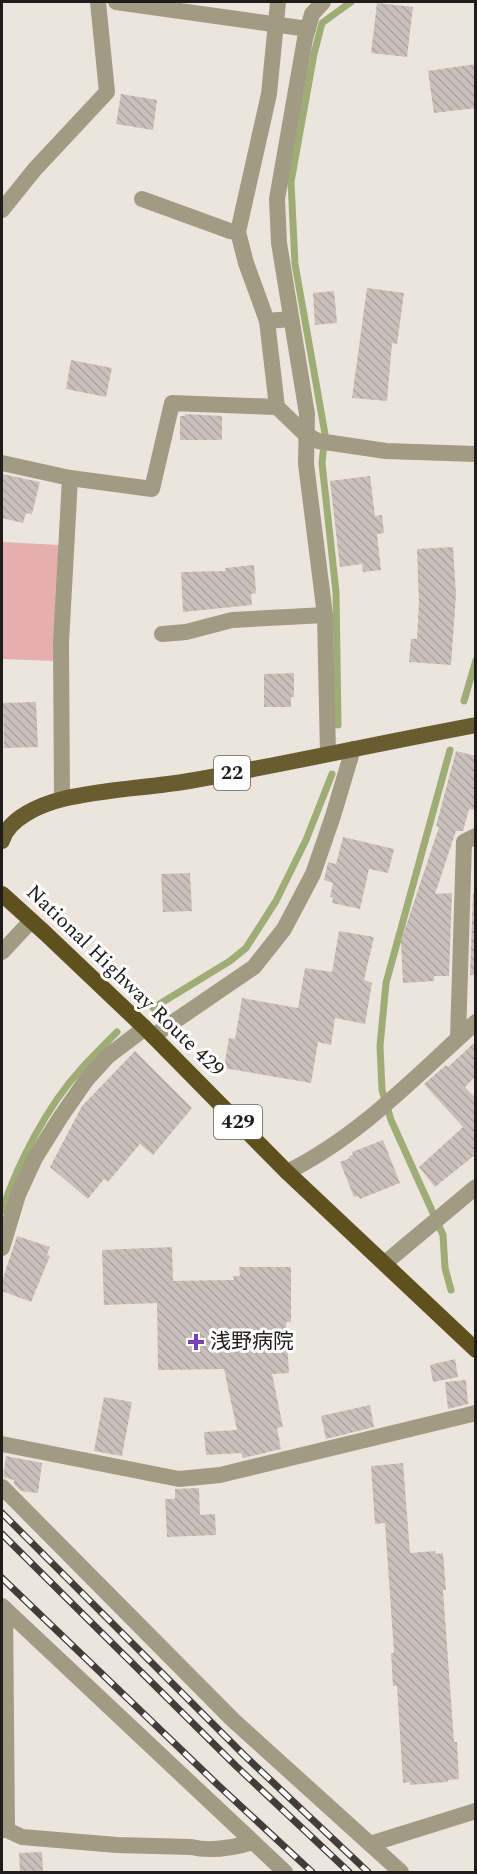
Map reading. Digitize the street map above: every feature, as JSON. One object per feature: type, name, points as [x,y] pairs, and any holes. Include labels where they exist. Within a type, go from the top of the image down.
[{"type":"highway","name":"National Highway Route 429","points":[[2,894],[149,1032],[286,1172],[476,1350]]},
{"type":"main road","name":"22","points":[[2,841],[3,836],[15,821],[32,811],[62,799],[188,781],[476,725]]},
{"type":"street","points":[[2,210],[35,169],[107,92],[98,2]]},
{"type":"street","points":[[116,2],[308,29]]},
{"type":"street","points":[[277,407],[267,321],[246,263],[238,231],[269,94],[278,2]]},
{"type":"street","points":[[323,2],[312,14],[308,29],[293,98],[277,199],[279,243],[307,414],[318,439],[306,464],[325,615],[328,754]]},
{"type":"street","points":[[269,94],[293,98]]},
{"type":"street","points":[[142,199],[231,231],[238,231]]},
{"type":"street","points":[[267,321],[291,319]]},
{"type":"street","points":[[2,463],[70,478],[152,489],[172,403],[277,407],[318,439],[386,451],[476,454]]},
{"type":"street","points":[[62,799],[61,643],[70,478]]},
{"type":"street","points":[[162,634],[186,632],[231,620],[325,615]]},
{"type":"street","points":[[2,1248],[18,1195],[31,1167],[60,1118],[87,1079],[108,1056],[254,967],[284,929],[313,874],[353,749]]},
{"type":"street","points":[[458,1038],[464,842],[476,836]]},
{"type":"street","points":[[2,952],[31,921]]},
{"type":"street","points":[[286,1172],[313,1159],[348,1135],[476,1022]]},
{"type":"street","points":[[385,1263],[476,1187]]},
{"type":"street","points":[[2,1444],[179,1479],[220,1475],[476,1413]]},
{"type":"street","points":[[2,1487],[233,1720],[401,1872]]},
{"type":"street","points":[[3,1607],[4,1830],[22,1837],[117,1845],[191,1847],[203,1850],[236,1847],[253,1842]]},
{"type":"street","points":[[3,1607],[285,1872]]},
{"type":"street","points":[[370,1844],[476,1811]]},
{"type":"shaded area","points":[[2,542],[60,545],[56,661],[2,659]]},
{"type":"building","points":[[377,3],[413,7],[407,57],[371,53]]},
{"type":"building","points":[[476,64],[476,108],[434,113],[428,71]]},
{"type":"building","points":[[121,94],[157,100],[153,130],[116,124]]},
{"type":"building","points":[[367,288],[404,293],[397,344],[392,343],[387,401],[352,398]]},
{"type":"building","points":[[334,291],[337,323],[315,325],[313,293]]},
{"type":"building","points":[[71,360],[112,368],[106,397],[66,389]]},
{"type":"building","points":[[185,414],[222,416],[222,440],[180,440],[180,416],[185,416]]},
{"type":"building","points":[[2,474],[40,482],[32,514],[26,513],[23,523],[2,518]]},
{"type":"building","points":[[370,476],[375,516],[382,515],[384,533],[377,534],[381,570],[363,572],[362,564],[340,567],[330,481]]},
{"type":"building","points":[[453,547],[456,595],[451,665],[409,662],[411,639],[417,639],[419,603],[417,549]]},
{"type":"building","points":[[254,565],[256,593],[251,594],[252,605],[183,612],[181,572],[226,571],[225,568]]},
{"type":"building","points":[[294,673],[294,697],[291,697],[291,707],[264,707],[264,674]]},
{"type":"building","points":[[36,702],[38,747],[4,748],[3,703]]},
{"type":"building","points":[[456,751],[476,756],[476,810],[469,809],[463,831],[456,831],[435,894],[452,893],[449,976],[434,976],[434,981],[403,983],[401,941],[439,827],[436,826]]},
{"type":"building","points":[[343,837],[394,849],[388,873],[369,869],[360,909],[332,903],[333,898],[330,897],[333,883],[324,880],[328,862],[336,864]]},
{"type":"building","points":[[190,873],[192,911],[163,912],[161,874]]},
{"type":"building","points":[[473,893],[476,893],[476,975],[470,975]]},
{"type":"building","points":[[339,931],[374,937],[364,980],[372,983],[365,1024],[335,1018],[331,1045],[318,1042],[311,1083],[224,1068],[229,1038],[235,1039],[242,998],[298,1008],[305,968],[332,972]]},
{"type":"building","points":[[476,1041],[476,1076],[465,1087],[476,1099],[476,1154],[435,1187],[419,1167],[463,1127],[424,1084],[446,1065],[448,1067]]},
{"type":"building","points":[[135,1051],[192,1108],[153,1155],[140,1144],[108,1182],[104,1179],[88,1199],[50,1167],[82,1106]]},
{"type":"building","points":[[383,1140],[400,1183],[360,1199],[358,1196],[354,1197],[340,1162],[350,1158],[349,1156],[353,1155],[352,1152]]},
{"type":"building","points":[[17,1236],[50,1247],[47,1255],[50,1256],[31,1302],[2,1291],[2,1281]]},
{"type":"building","points":[[172,1247],[173,1281],[234,1280],[233,1276],[240,1276],[239,1267],[291,1267],[291,1322],[286,1322],[289,1373],[272,1374],[283,1427],[277,1428],[281,1449],[243,1458],[241,1453],[206,1455],[204,1432],[237,1430],[224,1369],[158,1370],[157,1303],[104,1305],[102,1250]]},
{"type":"building","points":[[455,1359],[458,1377],[433,1382],[430,1365]]},
{"type":"building","points":[[466,1380],[468,1404],[448,1409],[445,1382]]},
{"type":"building","points":[[104,1397],[132,1402],[122,1456],[94,1451]]},
{"type":"building","points":[[370,1405],[374,1427],[326,1439],[321,1416]]},
{"type":"building","points":[[6,1456],[42,1463],[38,1493],[21,1491],[14,1484],[14,1480],[3,1477]]},
{"type":"building","points":[[403,1463],[410,1553],[435,1551],[436,1554],[443,1553],[446,1590],[443,1590],[454,1742],[457,1742],[459,1779],[448,1780],[448,1782],[410,1785],[410,1782],[403,1783],[397,1686],[393,1686],[391,1653],[394,1653],[385,1523],[375,1524],[371,1466]]},
{"type":"building","points":[[199,1488],[200,1515],[215,1514],[216,1535],[167,1537],[165,1499],[175,1499],[175,1489]]},
{"type":"building","points":[[42,1852],[43,1872],[20,1872],[19,1853]]},
{"type":"waterway","points":[[338,725],[336,592],[322,463],[325,434],[295,264],[291,182],[314,54],[322,23],[351,2]]},
{"type":"waterway","points":[[464,701],[476,660]]},
{"type":"waterway","points":[[450,750],[386,983],[380,1046],[382,1090],[391,1120],[443,1235],[445,1268],[451,1290]]},
{"type":"waterway","points":[[153,1008],[230,961],[246,948],[276,901],[306,840],[332,774]]},
{"type":"waterway","points":[[2,1211],[16,1174],[45,1117],[69,1084],[117,1032]]},
{"type":"railway","points":[[2,1513],[245,1756],[368,1872]]},
{"type":"railway","points":[[2,1534],[236,1766],[349,1872]]},
{"type":"railway","points":[[2,1578],[312,1872]]},
{"type":"place","name":"浅野病院","points":[[196,1342]]}]
